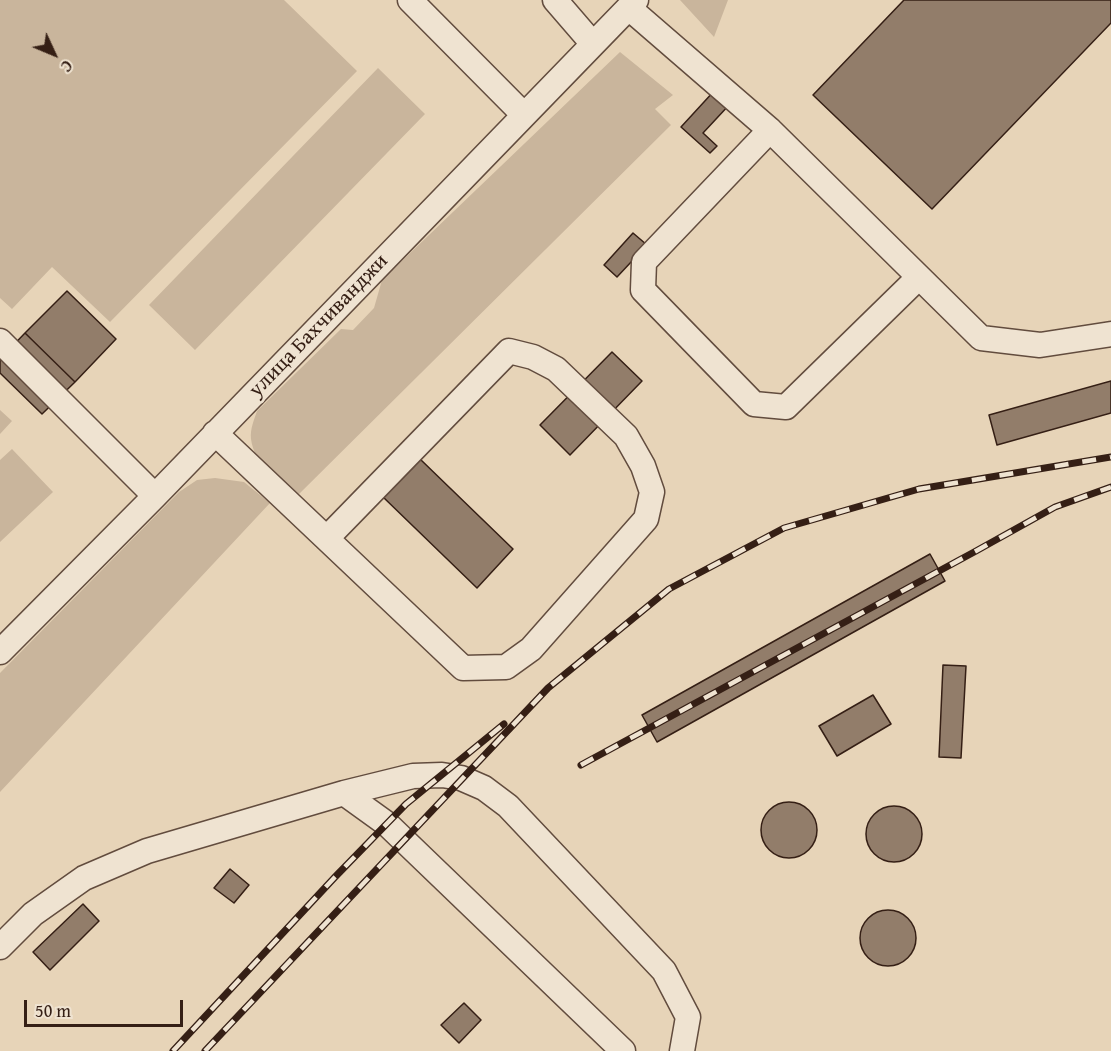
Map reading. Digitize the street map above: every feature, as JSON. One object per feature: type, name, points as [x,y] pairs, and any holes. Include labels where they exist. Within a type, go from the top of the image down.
[{"type":"street","points":[[410,0],[524,115]]},
{"type":"street","points":[[555,0],[593,44]]},
{"type":"street","points":[[632,4],[770,130],[981,338],[1040,345],[1111,334]]},
{"type":"street","name":"улица Бахчиванджи","points":[[0,652],[155,496],[632,4]]},
{"type":"street","points":[[770,130],[644,262],[643,290],[754,404],[786,407],[919,277]]},
{"type":"street","points":[[0,341],[155,496]]},
{"type":"street","points":[[215,433],[463,668],[506,667],[531,649],[646,519],[652,492],[643,466],[626,436],[556,369],[533,357],[509,351],[327,538]]},
{"type":"street","points":[[0,947],[33,914],[84,878],[147,850],[344,793],[413,776],[442,775],[461,778],[484,788],[508,806],[664,971],[688,1017],[682,1051]]},
{"type":"street","points":[[344,793],[387,824],[623,1051]]},
{"type":"shaded area","points":[[0,0],[284,0],[357,71],[110,322],[52,267],[12,309],[0,298]]},
{"type":"shaded area","points":[[680,0],[728,0],[714,37]]},
{"type":"shaded area","points":[[620,52],[673,95],[655,109],[671,125],[296,497],[268,471],[253,448],[252,425],[257,411],[341,329],[353,330],[374,308],[382,280]]},
{"type":"shaded area","points":[[378,68],[425,114],[195,350],[149,305]]},
{"type":"shaded area","points":[[0,410],[12,421],[0,434]]},
{"type":"shaded area","points":[[12,449],[53,492],[0,542],[0,460]]},
{"type":"shaded area","points":[[215,478],[244,482],[270,503],[0,792],[0,673],[179,492],[197,480]]},
{"type":"building","points":[[904,0],[1111,0],[1111,23],[932,209],[813,95]]},
{"type":"building","points":[[715,90],[730,104],[703,133],[717,146],[710,153],[681,127]]},
{"type":"building","points":[[633,233],[647,245],[617,277],[604,265]]},
{"type":"building","points":[[67,291],[116,339],[75,382],[25,333]]},
{"type":"building","points":[[25,333],[75,382],[42,414],[0,373],[0,359]]},
{"type":"building","points":[[612,352],[642,381],[570,455],[540,425]]},
{"type":"building","points":[[1111,381],[1111,413],[997,445],[989,415]]},
{"type":"building","points":[[420,459],[513,549],[477,588],[383,497]]},
{"type":"building","points":[[930,554],[945,581],[657,742],[642,715]]},
{"type":"building","points":[[943,665],[966,666],[961,758],[939,757]]},
{"type":"building","points":[[873,695],[891,724],[837,756],[819,726]]},
{"type":"building","points":[[789,802],[804,807],[812,815],[817,830],[812,845],[804,853],[789,858],[774,853],[766,845],[761,830],[766,815],[774,807]]},
{"type":"building","points":[[894,806],[909,811],[917,819],[922,834],[917,849],[909,857],[894,862],[879,857],[871,849],[866,834],[871,819],[879,811]]},
{"type":"building","points":[[230,869],[249,885],[234,903],[214,888]]},
{"type":"building","points":[[83,904],[99,921],[50,970],[33,952]]},
{"type":"building","points":[[888,910],[903,915],[911,923],[916,938],[911,953],[903,961],[888,966],[873,961],[865,953],[860,938],[865,923],[873,915]]},
{"type":"building","points":[[464,1003],[481,1020],[459,1043],[441,1025]]},
{"type":"railway","points":[[205,1051],[548,688],[669,589],[784,528],[919,489],[1111,457]]},
{"type":"railway","points":[[581,765],[1055,507],[1111,487]]},
{"type":"railway","points":[[173,1051],[406,804],[504,724]]}]
